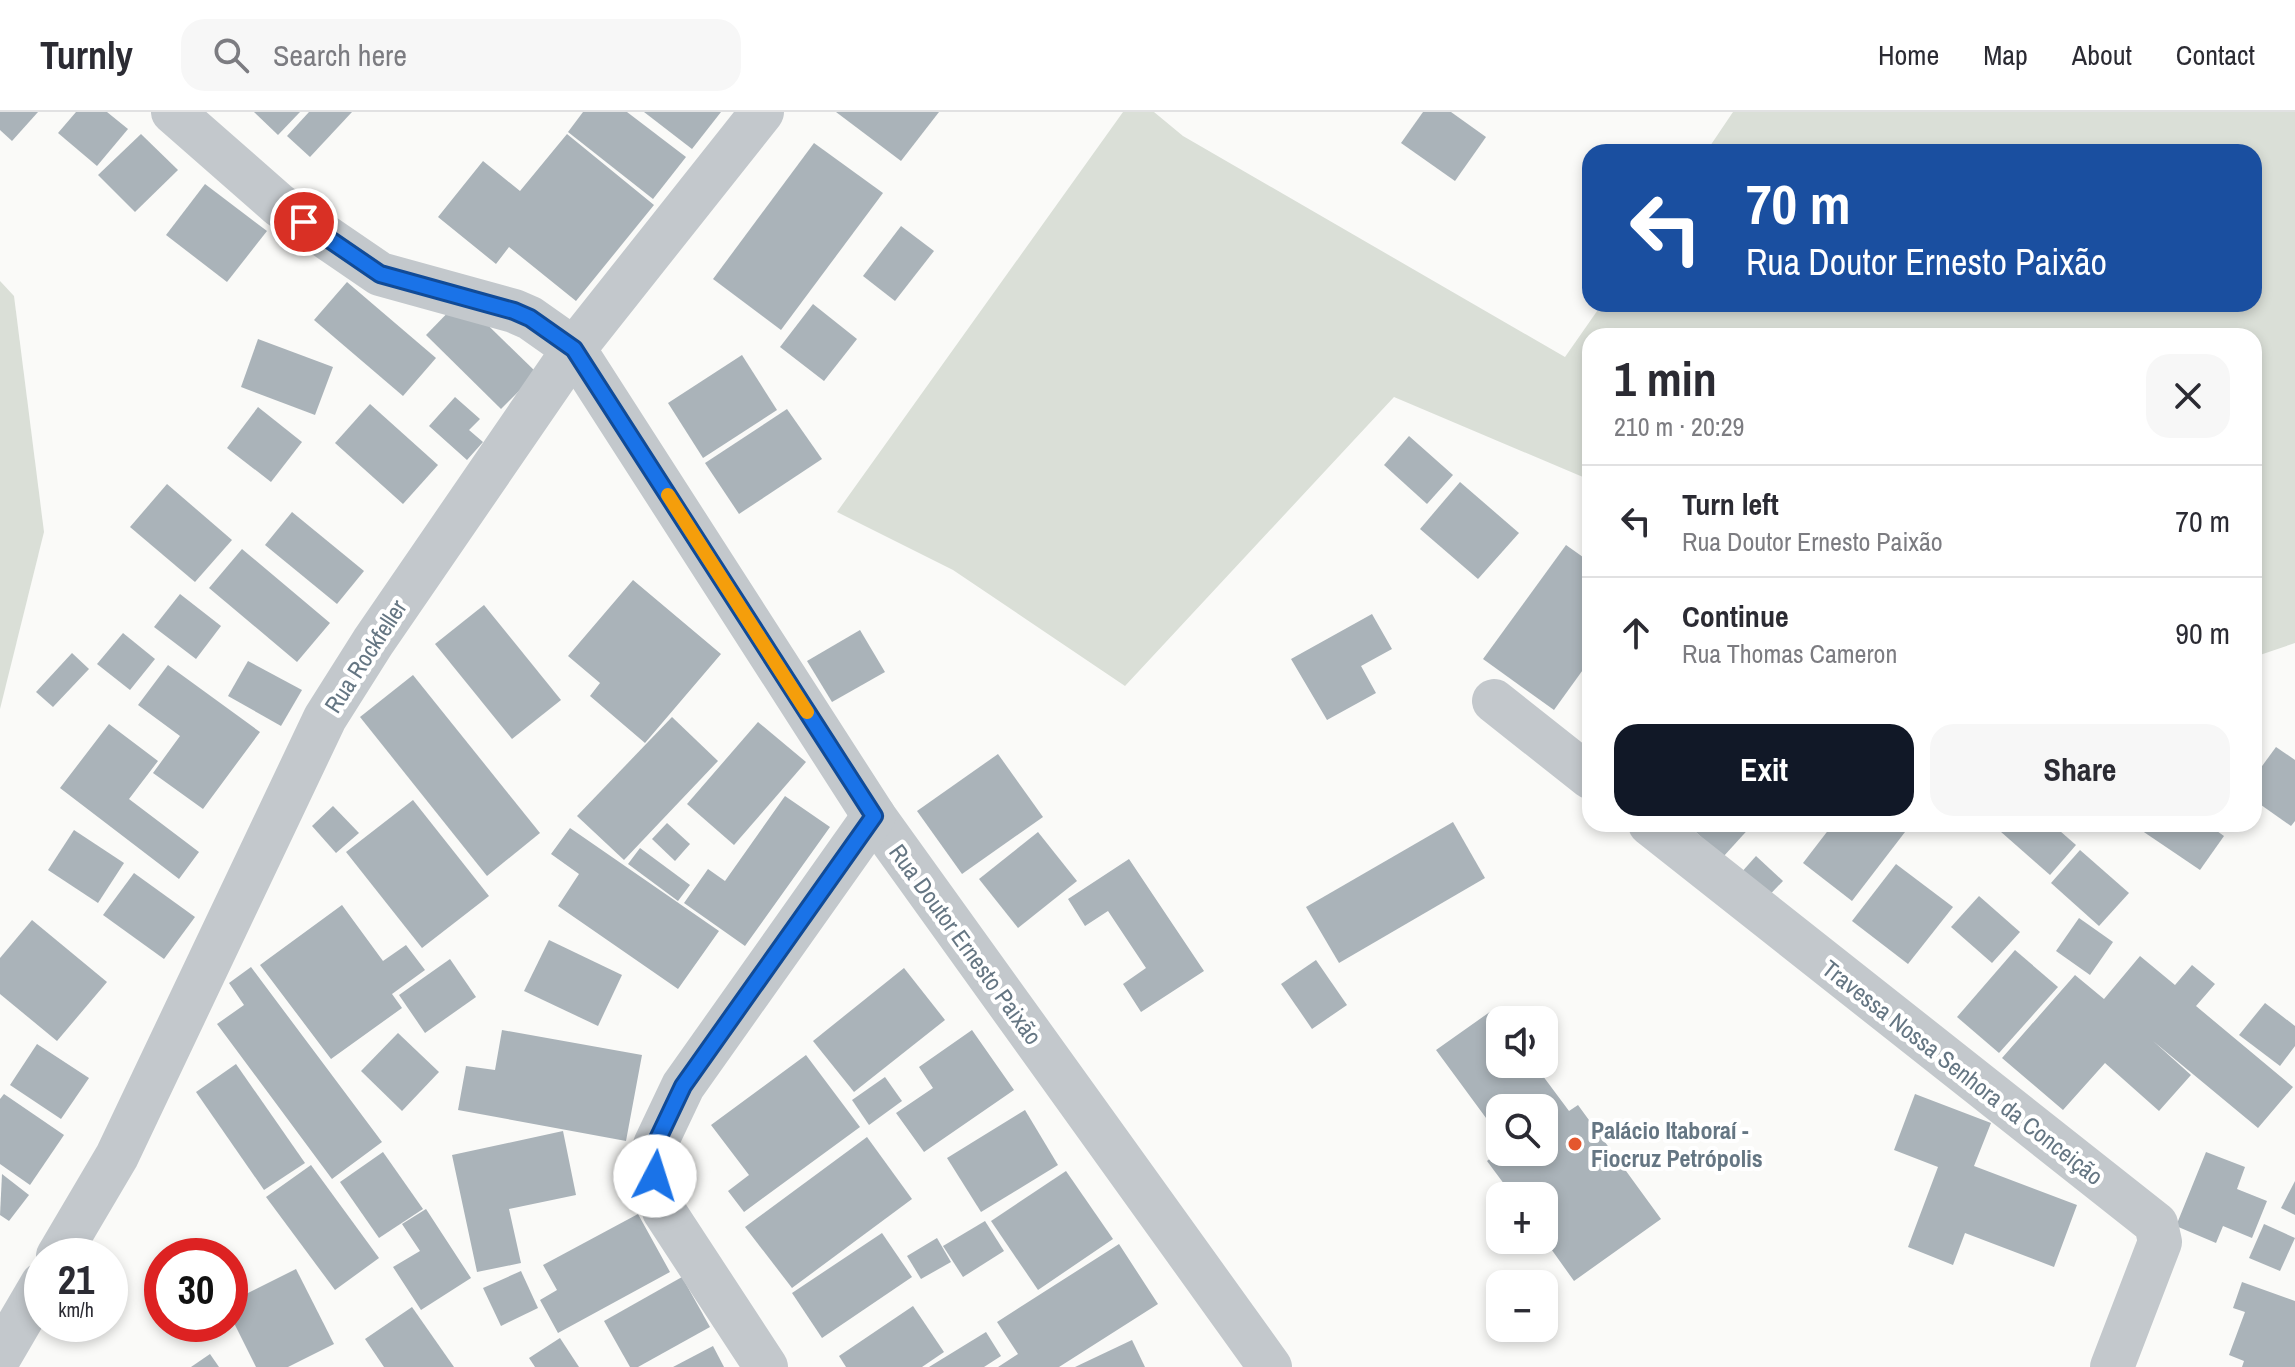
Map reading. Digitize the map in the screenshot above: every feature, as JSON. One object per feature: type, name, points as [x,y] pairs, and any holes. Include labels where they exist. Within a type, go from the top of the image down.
[{"type":"street","name":"Rua Rockfeller","points":[[69,1238],[117,1156],[325,718],[373,642],[574,349],[762,112]]},
{"type":"street","points":[[181,115],[279,205],[380,274],[514,311],[530,318],[574,349]]},
{"type":"street","name":"Rua Doutor Ernesto Paixão","points":[[574,349],[874,816],[1270,1367]]},
{"type":"street","points":[[1494,701],[1582,771]]},
{"type":"street","points":[[766,1367],[664,1211],[655,1176],[655,1145],[683,1086],[874,816]]},
{"type":"street","name":"Travessa Nossa Senhora da Conceição","points":[[1660,832],[2156,1224],[2160,1242],[2112,1367]]},
{"type":"street","points":[[0,1356],[24,1315]]},
{"type":"shaded area","points":[[1123,112],[1154,112],[1183,136],[1565,357],[1582,333],[1582,477],[1394,397],[1125,686],[953,570],[837,512]]},
{"type":"shaded area","points":[[1733,112],[2295,112],[2295,643],[2262,654],[2262,328],[1585,328],[1596,312],[2262,312],[2262,144],[1711,144]]},
{"type":"shaded area","points":[[0,281],[14,296],[44,532],[0,709]]},
{"type":"building","points":[[0,112],[38,112],[12,141],[0,130]]},
{"type":"building","points":[[76,112],[107,112],[128,129],[97,166],[58,133]]},
{"type":"building","points":[[254,112],[300,112],[278,135]]},
{"type":"building","points":[[309,112],[352,112],[310,157],[287,136]]},
{"type":"building","points":[[583,112],[627,112],[686,157],[653,199],[568,132]]},
{"type":"building","points":[[644,112],[721,112],[692,149]]},
{"type":"building","points":[[836,112],[939,112],[901,161]]},
{"type":"building","points":[[1423,112],[1451,112],[1486,137],[1455,181],[1401,143]]},
{"type":"building","points":[[141,134],[178,170],[135,212],[98,175]]},
{"type":"building","points":[[567,134],[654,205],[576,301],[509,247],[496,264],[438,217],[483,161],[520,191]]},
{"type":"building","points":[[814,143],[883,193],[781,330],[713,279]]},
{"type":"building","points":[[205,184],[267,231],[227,282],[166,235]]},
{"type":"building","points":[[901,226],[934,251],[895,301],[863,276]]},
{"type":"building","points":[[347,282],[436,358],[403,396],[314,320]]},
{"type":"building","points":[[461,299],[537,373],[501,409],[426,335]]},
{"type":"building","points":[[813,304],[857,339],[824,381],[780,347]]},
{"type":"building","points":[[258,339],[333,367],[315,415],[241,387]]},
{"type":"building","points":[[742,355],[777,410],[703,458],[668,403]]},
{"type":"building","points":[[455,397],[480,419],[469,430],[483,442],[467,460],[429,426]]},
{"type":"building","points":[[370,404],[438,465],[403,504],[335,443]]},
{"type":"building","points":[[258,407],[302,442],[271,482],[227,448]]},
{"type":"building","points":[[787,409],[822,459],[739,514],[705,463]]},
{"type":"building","points":[[1409,436],[1453,475],[1427,504],[1384,465]]},
{"type":"building","points":[[1460,482],[1519,533],[1478,579],[1420,529]]},
{"type":"building","points":[[167,484],[232,540],[195,582],[130,527]]},
{"type":"building","points":[[292,512],[364,571],[337,604],[265,545]]},
{"type":"building","points":[[1566,545],[1582,556],[1582,671],[1554,710],[1483,659]]},
{"type":"building","points":[[242,549],[330,623],[297,662],[209,588]]},
{"type":"building","points":[[633,580],[721,654],[645,743],[590,696],[600,683],[568,656]]},
{"type":"building","points":[[180,594],[221,626],[196,659],[154,627]]},
{"type":"building","points":[[484,605],[561,700],[512,739],[435,644]]},
{"type":"building","points":[[1372,614],[1392,649],[1361,666],[1376,693],[1327,720],[1291,659]]},
{"type":"building","points":[[860,630],[885,672],[832,702],[807,661]]},
{"type":"building","points":[[123,633],[155,659],[130,690],[97,664]]},
{"type":"building","points":[[72,653],[89,669],[53,707],[36,692]]},
{"type":"building","points":[[248,661],[302,690],[281,726],[228,696]]},
{"type":"building","points":[[168,665],[260,732],[203,809],[153,773],[180,736],[138,705]]},
{"type":"building","points":[[413,675],[540,833],[487,876],[360,717]]},
{"type":"building","points":[[672,717],[718,761],[624,860],[577,816]]},
{"type":"building","points":[[758,722],[806,762],[734,845],[687,804]]},
{"type":"building","points":[[109,724],[158,761],[129,799],[199,852],[179,879],[60,788]]},
{"type":"building","points":[[2276,747],[2295,760],[2295,821],[2291,826],[2262,806],[2262,766]]},
{"type":"building","points":[[998,754],[1043,817],[962,874],[917,811]]},
{"type":"building","points":[[785,796],[830,827],[745,946],[684,903],[708,869],[725,881]]},
{"type":"building","points":[[413,800],[489,896],[422,948],[346,852]]},
{"type":"building","points":[[333,806],[359,833],[336,853],[312,826]]},
{"type":"building","points":[[1453,822],[1485,878],[1339,963],[1306,907]]},
{"type":"building","points":[[667,823],[690,844],[675,861],[652,839]]},
{"type":"building","points":[[570,828],[719,931],[678,989],[558,906],[579,874],[551,854]]},
{"type":"building","points":[[74,830],[124,863],[98,903],[48,870]]},
{"type":"building","points":[[1038,832],[1077,881],[1018,928],[979,879]]},
{"type":"building","points":[[1696,832],[1746,832],[1723,857]]},
{"type":"building","points":[[1827,832],[1905,832],[1852,901],[1803,863]]},
{"type":"building","points":[[2001,832],[2061,832],[2076,845],[2050,875]]},
{"type":"building","points":[[2144,832],[2218,832],[2224,836],[2200,870]]},
{"type":"building","points":[[640,848],[690,885],[678,901],[628,864]]},
{"type":"building","points":[[2080,850],[2129,893],[2099,926],[2051,883]]},
{"type":"building","points":[[1756,856],[1783,881],[1758,907],[1732,883]]},
{"type":"building","points":[[1129,859],[1204,971],[1141,1012],[1123,984],[1146,968],[1108,911],[1085,926],[1068,899]]},
{"type":"building","points":[[1896,864],[1953,907],[1908,964],[1852,921]]},
{"type":"building","points":[[134,873],[195,917],[164,959],[103,915]]},
{"type":"building","points":[[1979,896],[2020,932],[1992,963],[1951,927]]},
{"type":"building","points":[[342,905],[383,961],[406,945],[425,970],[392,994],[402,1008],[331,1059],[260,965]]},
{"type":"building","points":[[2079,918],[2113,942],[2090,975],[2056,951]]},
{"type":"building","points":[[32,920],[107,982],[57,1041],[0,994],[0,958]]},
{"type":"building","points":[[549,940],[622,975],[598,1026],[524,991]]},
{"type":"building","points":[[2015,950],[2058,987],[1999,1053],[1957,1017]]},
{"type":"building","points":[[2140,956],[2175,985],[2192,965],[2215,984],[2196,1006],[2293,1087],[2258,1128],[2153,1041],[2191,1075],[2159,1111],[2105,1063],[2063,1110],[2002,1058],[2075,975],[2104,999]]},
{"type":"building","points":[[450,959],[476,997],[425,1033],[399,995]]},
{"type":"building","points":[[1316,960],[1347,1005],[1312,1029],[1281,984]]},
{"type":"building","points":[[251,967],[382,1142],[332,1179],[217,1024],[244,1005],[229,983]]},
{"type":"building","points":[[904,968],[945,1020],[854,1092],[813,1041]]},
{"type":"building","points":[[2265,1003],[2295,1026],[2295,1046],[2280,1066],[2239,1035]]},
{"type":"building","name":"Palácio Itaboraí - Fiocruz Petrópolis","points":[[1486,1015],[1486,1078],[1544,1078],[1556,1094],[1486,1094],[1486,1118],[1436,1050]]},
{"type":"building","points":[[502,1030],[642,1055],[626,1141],[458,1110],[466,1066],[495,1070]]},
{"type":"building","points":[[972,1030],[1014,1090],[924,1152],[896,1113],[933,1088],[919,1067]]},
{"type":"building","points":[[398,1033],[439,1072],[402,1111],[361,1071]]},
{"type":"building","points":[[37,1044],[89,1078],[61,1119],[10,1085]]},
{"type":"building","points":[[806,1055],[860,1127],[744,1212],[728,1191],[749,1175],[711,1125]]},
{"type":"building","points":[[236,1064],[305,1163],[264,1190],[196,1092]]},
{"type":"building","points":[[885,1077],[902,1101],[869,1125],[852,1100]]},
{"type":"building","points":[[4,1094],[64,1135],[30,1185],[0,1164],[0,1099]]},
{"type":"building","points":[[1915,1094],[1991,1123],[1974,1166],[2077,1205],[2054,1267],[1965,1233],[1953,1265],[1908,1247],[1938,1167],[1894,1150]]},
{"type":"building","name":"Palácio Itaboraí - Fiocruz Petrópolis","points":[[1558,1096],[1569,1111],[1578,1105],[1661,1219],[1574,1281],[1555,1254],[1558,1254],[1558,1182],[1503,1182],[1491,1166],[1558,1166]]},
{"type":"building","points":[[1025,1110],[1058,1165],[981,1212],[947,1158]]},
{"type":"building","points":[[563,1131],[576,1195],[509,1209],[521,1263],[477,1272],[452,1155]]},
{"type":"building","points":[[867,1137],[912,1199],[792,1288],[745,1227]]},
{"type":"building","points":[[383,1152],[423,1209],[379,1238],[340,1182]]},
{"type":"building","points":[[2206,1152],[2245,1167],[2237,1189],[2267,1201],[2252,1238],[2223,1226],[2216,1243],[2176,1226]]},
{"type":"building","points":[[311,1165],[379,1258],[335,1290],[266,1197]]},
{"type":"building","points":[[1066,1171],[1113,1239],[1038,1290],[991,1221]]},
{"type":"building","points":[[2,1174],[29,1195],[9,1221],[0,1215]]},
{"type":"building","points":[[2295,1181],[2295,1215],[2281,1208]]},
{"type":"building","points":[[426,1209],[471,1278],[421,1310],[393,1267],[420,1251],[402,1224]]},
{"type":"building","points":[[638,1214],[670,1272],[558,1333],[540,1300],[557,1290],[543,1265]]},
{"type":"building","points":[[985,1221],[1004,1251],[963,1277],[943,1246]]},
{"type":"building","points":[[2264,1224],[2295,1238],[2280,1271],[2249,1258]]},
{"type":"building","points":[[882,1233],[912,1277],[822,1338],[792,1293]]},
{"type":"building","points":[[937,1238],[951,1262],[921,1279],[907,1256]]},
{"type":"building","points":[[1119,1244],[1158,1304],[1059,1367],[998,1367],[1018,1354],[997,1322]]},
{"type":"building","points":[[296,1269],[334,1344],[288,1367],[256,1367],[244,1342],[248,1342],[248,1293]]},
{"type":"building","points":[[521,1271],[538,1308],[501,1326],[483,1288]]},
{"type":"building","points":[[682,1277],[710,1327],[638,1367],[630,1367],[604,1321]]},
{"type":"building","points":[[2242,1282],[2295,1301],[2295,1367],[2242,1367],[2244,1361],[2229,1355],[2245,1312],[2233,1308]]},
{"type":"building","points":[[913,1306],[944,1352],[922,1367],[846,1367],[839,1356]]},
{"type":"building","points":[[412,1307],[454,1367],[384,1367],[365,1339]]},
{"type":"building","points":[[986,1332],[1001,1356],[984,1367],[929,1367]]},
{"type":"building","points":[[560,1338],[579,1367],[535,1367],[529,1358]]},
{"type":"building","points":[[1132,1340],[1145,1367],[1075,1367]]},
{"type":"building","points":[[713,1346],[724,1367],[673,1367]]},
{"type":"building","points":[[210,1354],[219,1367],[191,1367]]},
{"type":"slow traffic","points":[[668,495],[807,712]]},
{"type":"place","name":"Palácio Itaboraí - Fiocruz Petrópolis","points":[[1575,1144]]},
{"type":"route","points":[[304,222],[380,274],[514,311],[530,318],[574,349],[874,816],[683,1086],[655,1145],[655,1176]]}]
